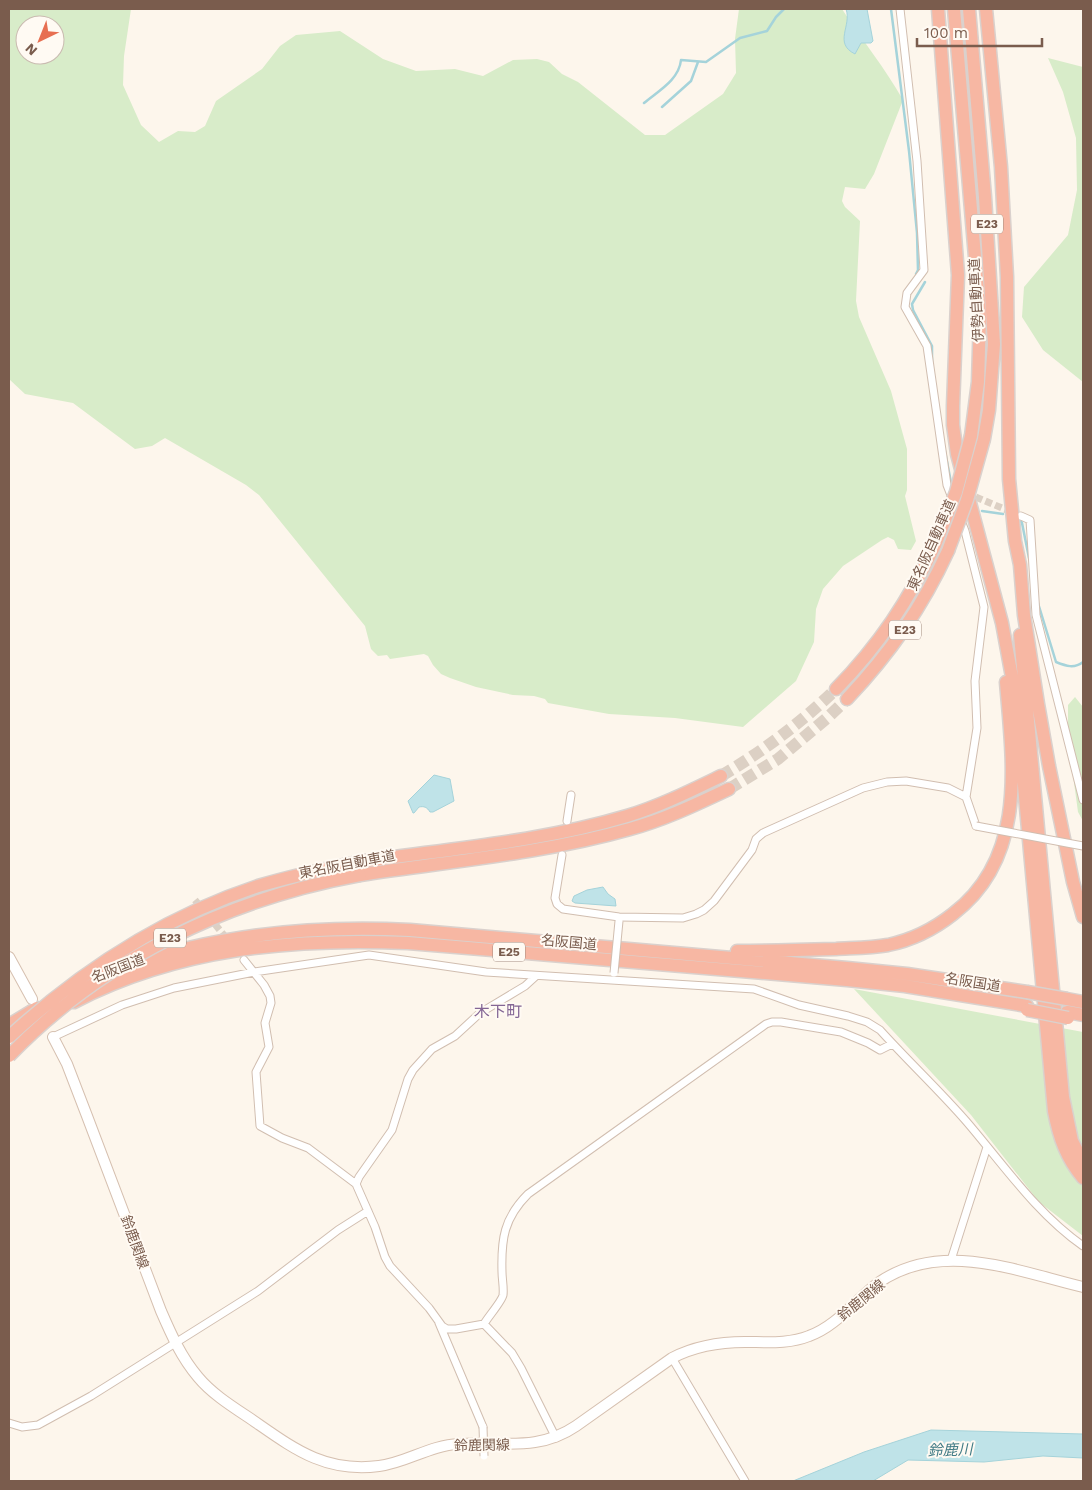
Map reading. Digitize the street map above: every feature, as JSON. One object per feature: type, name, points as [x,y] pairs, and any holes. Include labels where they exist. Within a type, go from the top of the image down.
[{"type":"highway","points":[[938,9],[958,275],[953,425],[957,454],[1002,623],[1016,699],[1054,1111],[1064,1149],[1083,1178]]},
{"type":"highway","name":"伊勢自動車道","points":[[954,9],[980,316],[978,382],[971,436]]},
{"type":"highway","name":"伊勢自動車道","points":[[969,9],[985,196],[994,336],[992,378],[984,440]]},
{"type":"highway","points":[[986,9],[1001,167],[1008,277],[1009,479],[1015,541],[1020,564],[1024,614],[1045,739],[1072,882],[1083,917]]},
{"type":"highway","name":"東名阪自動車道","points":[[836,689],[861,662],[894,620],[910,595],[935,545],[956,492],[971,436]]},
{"type":"highway","name":"東名阪自動車道","points":[[847,698],[876,666],[905,629],[923,601],[948,551],[967,500],[984,440]]},
{"type":"highway","points":[[1015,541],[1014,564],[1020,639],[1063,1097],[1072,1141],[1083,1162]]},
{"type":"highway","points":[[667,952],[803,951],[861,948],[890,944],[914,938],[930,930],[966,905],[989,874],[1002,850],[1012,785],[1006,684],[991,576]]},
{"type":"highway","name":"東名阪自動車道","points":[[9,1056],[39,1027],[96,982],[125,963],[193,926],[260,899],[359,869],[598,824],[660,804],[721,776]]},
{"type":"highway","name":"東名阪自動車道","points":[[9,1038],[60,993],[120,951],[178,919],[223,899],[257,887],[292,876],[534,850],[600,837],[665,818],[729,789]]},
{"type":"highway","name":"名阪国道","points":[[9,1025],[74,988],[108,973],[146,960],[217,941],[287,931],[368,928],[410,930],[908,974],[1083,1002]]},
{"type":"highway","name":"名阪国道","points":[[9,1038],[82,998],[151,971],[186,961],[234,951],[327,941],[418,944],[847,980],[905,986],[1068,1015],[1083,1015]]},
{"type":"highway","points":[[1068,1015],[1083,1021]]},
{"type":"main road","points":[[9,957],[32,999]]},
{"type":"main road","name":"鈴鹿関線","points":[[53,1037],[67,1064],[174,1343],[198,1378],[232,1406],[300,1452],[330,1464],[379,1466],[394,1463],[434,1448],[450,1445],[526,1444],[556,1438],[672,1358],[694,1348],[718,1343],[798,1340],[809,1336],[831,1324],[867,1292],[896,1273],[928,1262],[951,1260],[987,1264],[1083,1287]]},
{"type":"street","points":[[900,9],[917,161],[924,270],[907,292],[905,307],[927,346],[949,486],[966,531],[984,607],[975,681],[977,728],[966,797],[976,826],[1083,846]]},
{"type":"street","points":[[1021,516],[1030,520],[1036,616],[1083,800]]},
{"type":"street","points":[[562,855],[555,898],[556,904],[570,911],[619,919],[683,918],[704,910],[714,901],[752,850],[756,839],[763,833],[863,788],[886,782],[906,781],[948,788],[966,797]]},
{"type":"street","points":[[567,821],[571,795]]},
{"type":"street","points":[[614,976],[619,919]]},
{"type":"street","points":[[53,1037],[122,1005],[174,988],[254,972],[369,955],[434,965],[536,976],[614,976],[660,984],[754,989],[799,1004],[867,1022],[880,1030],[965,1120],[1044,1213],[1083,1246]]},
{"type":"street","points":[[244,960],[267,990],[271,1003],[265,1023],[269,1046],[256,1072],[260,1126],[282,1138],[308,1148],[356,1184],[390,1266],[442,1326],[447,1329],[484,1324],[503,1297],[501,1251],[504,1233],[509,1218],[519,1203],[554,1175],[766,1024],[781,1022],[841,1032],[880,1050],[892,1044]]},
{"type":"street","points":[[356,1184],[358,1177],[392,1130],[408,1079],[413,1070],[432,1049],[455,1036],[480,1012],[524,986],[536,976]]},
{"type":"street","points":[[951,1260],[987,1147]]},
{"type":"street","points":[[9,1423],[22,1427],[38,1425],[91,1396],[258,1291],[338,1230],[368,1211]]},
{"type":"street","points":[[438,1321],[483,1427],[484,1456]]},
{"type":"street","points":[[484,1324],[512,1353],[556,1438]]},
{"type":"street","points":[[672,1358],[745,1481]]},
{"type":"green space","points":[[9,9],[131,9],[124,56],[123,85],[141,125],[159,142],[178,131],[195,132],[205,126],[216,101],[262,69],[280,46],[296,35],[340,31],[383,59],[416,71],[455,69],[483,76],[513,60],[537,59],[549,62],[562,74],[578,82],[645,135],[665,135],[723,94],[736,73],[735,39],[739,9],[842,9],[903,100],[874,174],[865,189],[845,187],[842,201],[845,207],[860,221],[856,301],[859,317],[891,391],[907,449],[907,490],[905,496],[916,541],[911,550],[898,549],[894,540],[888,537],[843,566],[823,589],[816,609],[814,642],[796,681],[743,727],[675,718],[609,714],[548,703],[545,699],[534,696],[513,695],[476,687],[450,678],[441,674],[428,656],[424,654],[390,659],[387,655],[378,656],[371,649],[365,626],[259,495],[246,485],[165,438],[152,446],[135,449],[73,403],[25,394],[9,379]]},
{"type":"green space","points":[[1048,58],[1083,67],[1083,382],[1043,350],[1022,317],[1024,287],[1068,235],[1077,190],[1076,138],[1063,92]]},
{"type":"green space","points":[[1075,697],[1083,707],[1083,821],[1078,812],[1068,738],[1068,705]]},
{"type":"green space","points":[[854,989],[1083,1032],[1083,1236],[1039,1202],[971,1115]]},
{"type":"water","points":[[846,9],[867,9],[873,41],[871,43],[861,43],[855,54],[845,45]]},
{"type":"water","points":[[434,775],[450,779],[454,801],[433,812],[430,812],[425,807],[419,807],[413,813],[408,801]]},
{"type":"water","points":[[603,887],[615,899],[616,906],[575,903],[572,901],[574,896],[587,890]]},
{"type":"water","name":"鈴鹿川","points":[[931,1430],[1083,1434],[1083,1458],[1043,1456],[984,1462],[908,1460],[873,1481],[793,1481],[864,1452]]},
{"type":"waterway","points":[[644,103],[672,79],[681,60],[706,62],[740,38],[767,31],[784,9]]},
{"type":"waterway","points":[[891,9],[909,151],[917,233],[918,270],[916,274]]},
{"type":"waterway","points":[[662,107],[691,81],[698,62]]},
{"type":"waterway","points":[[925,282],[912,304],[913,310],[932,346],[932,362]]},
{"type":"waterway","points":[[945,451],[952,488]]},
{"type":"waterway","points":[[982,511],[1003,514]]},
{"type":"waterway","points":[[1019,518],[1022,523],[1029,558]]},
{"type":"waterway","points":[[1038,603],[1056,662],[1067,666],[1083,662]]},
{"type":"tunnel","points":[[966,493],[1014,513]]},
{"type":"tunnel","points":[[721,776],[781,736],[836,689]]},
{"type":"tunnel","points":[[729,789],[778,759],[847,699]]},
{"type":"tunnel","points":[[195,900],[228,940]]},
{"type":"district","name":"木下町","points":[[498,1011]]}]
